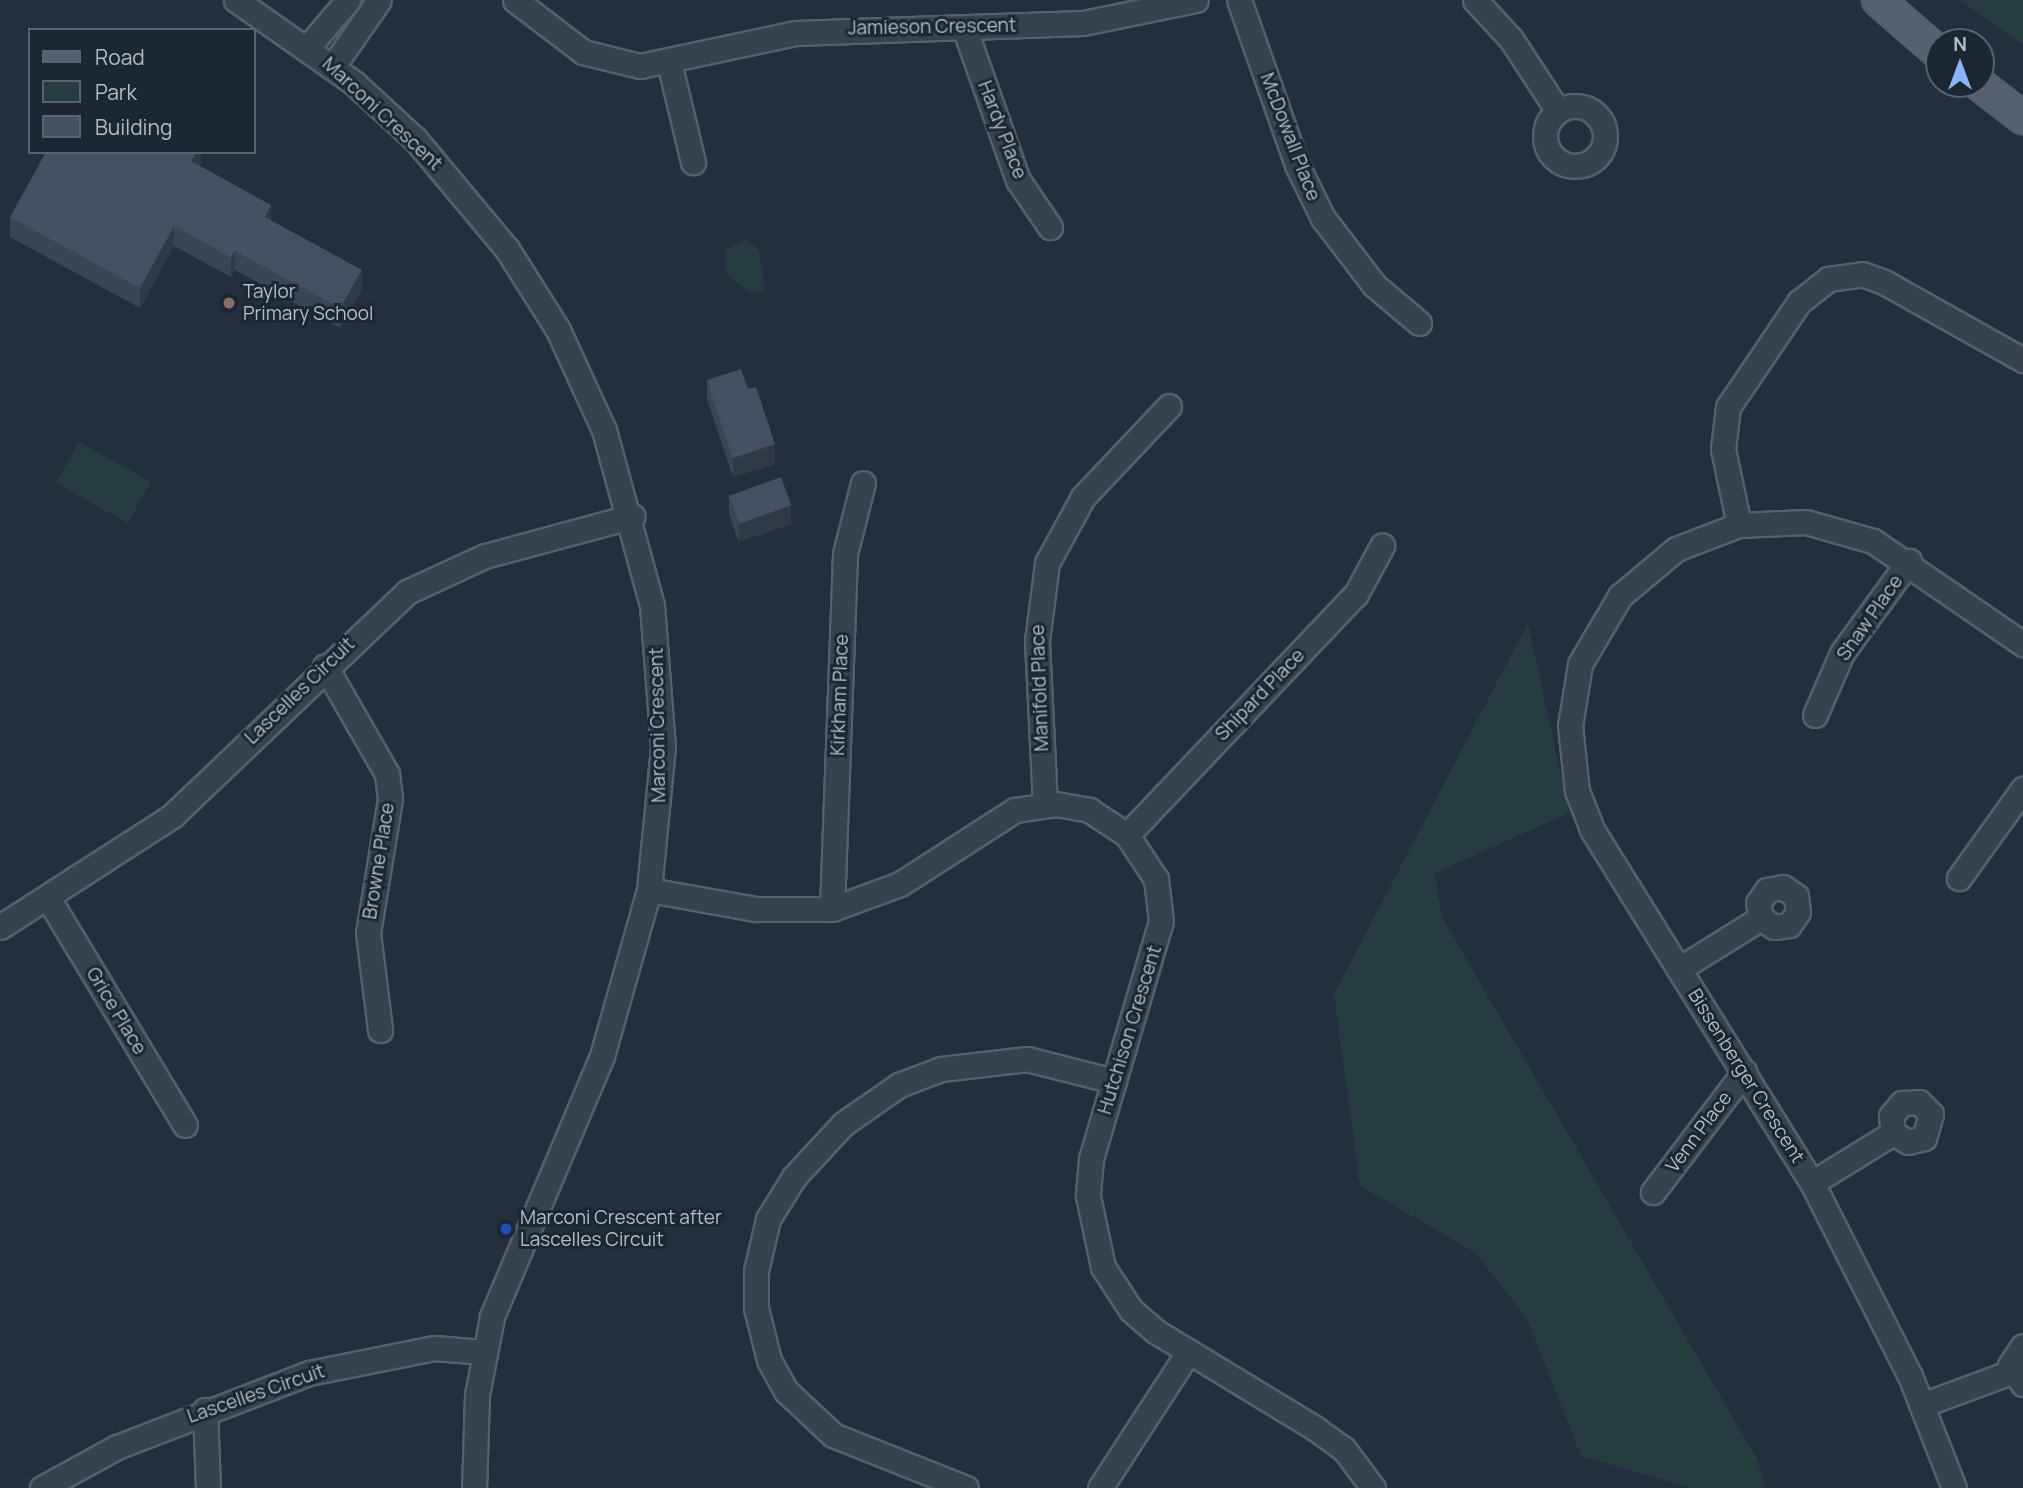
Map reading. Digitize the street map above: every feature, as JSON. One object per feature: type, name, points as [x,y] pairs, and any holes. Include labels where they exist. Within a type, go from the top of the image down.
[{"type":"main road","points":[[1878,0],[1925,41]]},
{"type":"main road","points":[[1995,96],[2023,118]]},
{"type":"street","name":"Marconi Crescent","points":[[236,0],[332,65],[453,181],[531,284],[588,392],[633,516],[652,605],[661,693],[659,819],[649,890],[602,1056],[508,1271],[484,1352],[474,1488]]},
{"type":"street","points":[[308,47],[348,0]]},
{"type":"street","points":[[332,65],[379,0]]},
{"type":"street","name":"Jamieson Crescent","points":[[515,0],[583,52],[611,62],[669,62],[795,33],[1083,23],[1196,0]]},
{"type":"street","name":"McDowall Place","points":[[1239,0],[1297,165],[1323,218],[1374,285],[1419,323]]},
{"type":"street","points":[[1475,0],[1511,39],[1558,111]]},
{"type":"street","name":"Hardy Place","points":[[964,27],[1018,180],[1050,228]]},
{"type":"street","points":[[669,62],[692,162]]},
{"type":"street","points":[[1739,525],[1723,449],[1728,407],[1799,302],[1828,279],[1862,274],[1884,282],[2023,360]]},
{"type":"street","name":"Manifold Place","points":[[1045,804],[1037,631],[1048,563],[1083,497],[1169,406]]},
{"type":"street","name":"Kirkham Place","points":[[832,909],[845,554],[863,483]]},
{"type":"street","name":"Lascelles Circuit","points":[[0,927],[172,816],[325,667],[407,592],[444,571],[633,516]]},
{"type":"street","name":"Bissenberger Crescent","points":[[1954,1488],[1922,1405],[1812,1183],[1592,829],[1577,792],[1570,752],[1574,687],[1598,628],[1645,571],[1676,549],[1739,525],[1783,520],[1827,525],[1909,561],[2023,644]]},
{"type":"street","name":"Shipard Place","points":[[1127,835],[1356,594],[1382,547]]},
{"type":"street","name":"Shaw Place","points":[[1815,715],[1842,653],[1909,561]]},
{"type":"street","name":"Browne Place","points":[[325,667],[387,774],[390,799],[368,933],[380,1030]]},
{"type":"street","points":[[1959,878],[2023,789]]},
{"type":"street","name":"Hutchison Crescent","points":[[649,890],[756,909],[832,909],[900,884],[1001,816],[1045,804],[1089,810],[1127,835],[1156,879],[1161,921],[1091,1159],[1092,1232],[1103,1266],[1131,1310],[1189,1351],[1335,1443],[1373,1488]]},
{"type":"street","name":"Grice Place","points":[[48,898],[185,1125]]},
{"type":"street","name":"Bissenberger Crescent","points":[[1679,969],[1761,918]]},
{"type":"street","points":[[966,1488],[833,1435],[786,1391],[769,1360],[757,1308],[756,1271],[768,1219],[794,1177],[842,1124],[899,1085],[941,1069],[1027,1059],[1114,1081]]},
{"type":"street","name":"Venn Place","points":[[1654,1192],[1744,1072]]},
{"type":"street","name":"Bissenberger Crescent","points":[[1812,1183],[1893,1133]]},
{"type":"street","points":[[1922,1405],[2017,1378],[2011,1359],[2023,1346]]},
{"type":"street","name":"Lascelles Circuit","points":[[42,1488],[205,1410],[379,1356],[434,1348],[484,1352]]},
{"type":"street","points":[[1100,1488],[1189,1351]]},
{"type":"street","points":[[205,1410],[208,1488]]},
{"type":"green space","points":[[1960,0],[2023,0],[2023,45]]},
{"type":"green space","points":[[746,240],[759,249],[765,291],[750,293],[726,273],[726,249]]},
{"type":"green space","points":[[79,442],[151,482],[128,523],[56,483]]},
{"type":"green space","points":[[1528,623],[1569,813],[1435,873],[1442,917],[1757,1459],[1765,1488],[1691,1488],[1581,1456],[1527,1319],[1476,1253],[1360,1186],[1334,994]]},
{"type":"building","points":[[45,154],[195,154],[191,161],[271,205],[265,217],[362,270],[340,308],[235,251],[231,257],[174,226],[140,288],[10,217]]},
{"type":"building","points":[[741,369],[748,389],[756,387],[775,444],[733,458],[707,380]]},
{"type":"building","points":[[781,477],[791,505],[740,524],[729,496]]},
{"type":"place","name":"Taylor Primary School","points":[[229,303]]},
{"type":"place","name":"Marconi Crescent after Lascelles Circuit","points":[[506,1229]]}]
